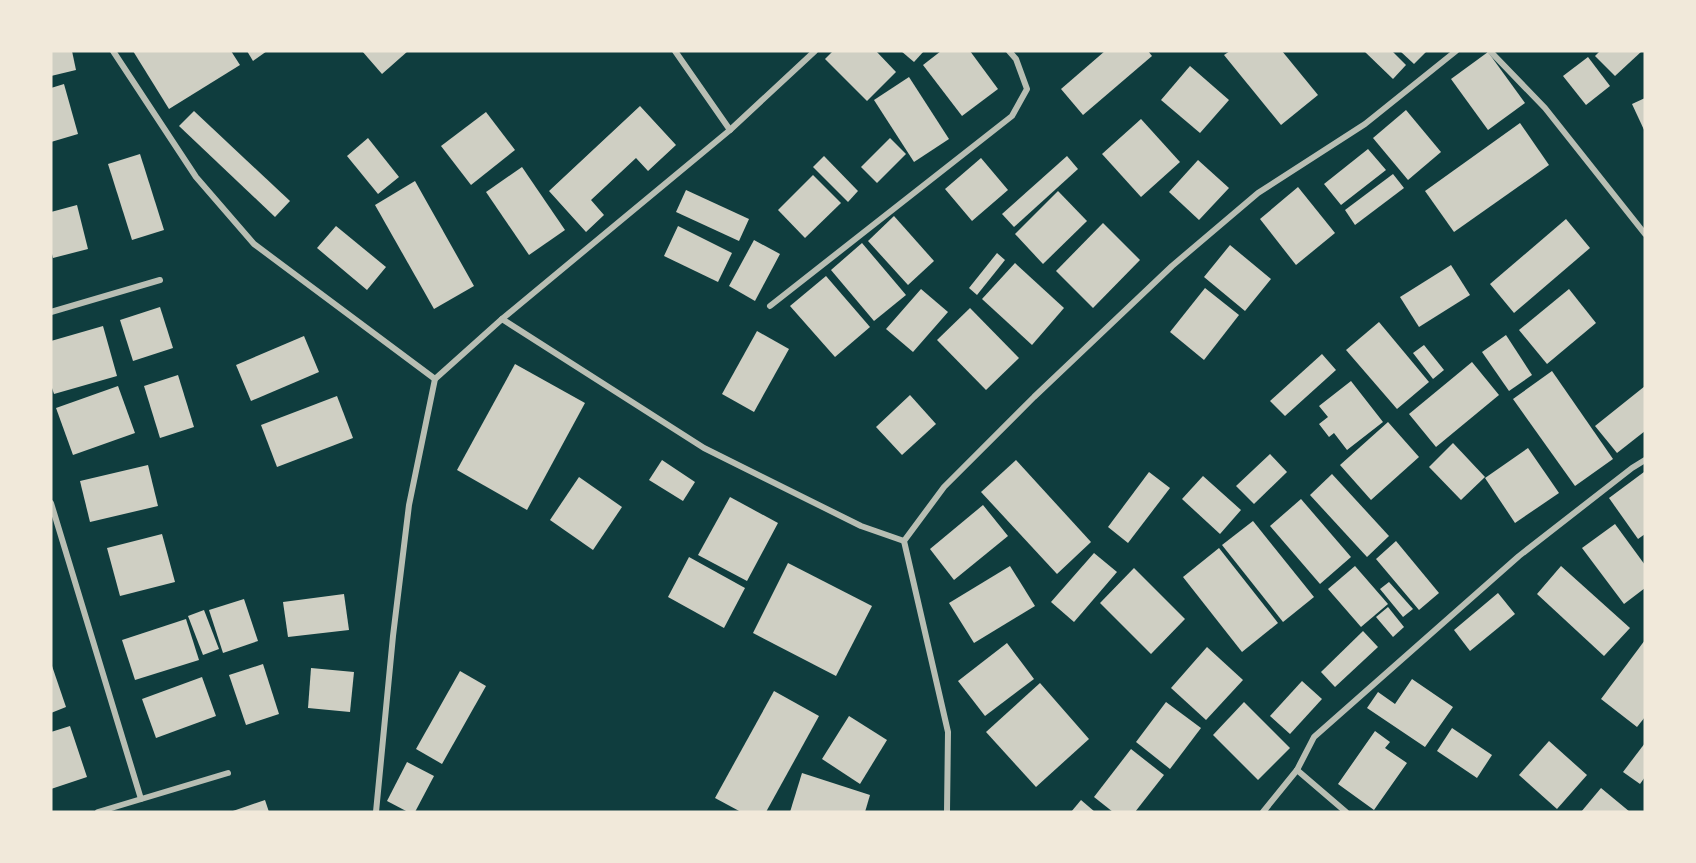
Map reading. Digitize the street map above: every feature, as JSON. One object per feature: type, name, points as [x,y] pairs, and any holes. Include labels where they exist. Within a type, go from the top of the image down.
[{"type":"street","points":[[113,51],[196,177],[254,244],[435,379]]},
{"type":"street","points":[[675,51],[730,130]]},
{"type":"street","points":[[376,812],[393,636],[409,505],[435,379],[502,319],[730,130],[815,51]]},
{"type":"street","points":[[771,306],[1012,116],[1027,89],[1016,59],[1009,51]]},
{"type":"street","points":[[947,812],[948,732],[904,541],[944,487],[1034,397],[1172,266],[1258,193],[1365,124],[1456,51]]},
{"type":"street","points":[[1490,51],[1545,108],[1645,234]]},
{"type":"street","points":[[51,312],[160,280]]},
{"type":"street","points":[[502,319],[704,448],[861,526],[904,541]]},
{"type":"street","points":[[1263,812],[1297,770],[1314,737],[1520,556],[1645,460]]},
{"type":"street","points":[[51,503],[141,799]]},
{"type":"street","points":[[1297,770],[1346,812]]},
{"type":"street","points":[[98,812],[228,773]]},
{"type":"building","points":[[51,51],[72,51],[76,70],[51,76]]},
{"type":"building","points":[[133,51],[231,51],[240,65],[169,109]]},
{"type":"building","points":[[247,51],[267,51],[253,61]]},
{"type":"building","points":[[362,51],[408,51],[382,74]]},
{"type":"building","points":[[833,51],[876,51],[896,72],[867,101],[825,59]]},
{"type":"building","points":[[901,51],[924,51],[914,62]]},
{"type":"building","points":[[941,51],[970,51],[998,89],[962,116],[923,65]]},
{"type":"building","points":[[1105,51],[1148,51],[1152,56],[1083,115],[1061,89]]},
{"type":"building","points":[[1230,51],[1282,51],[1318,95],[1281,125],[1224,55]]},
{"type":"building","points":[[1364,51],[1392,51],[1406,65],[1393,79]]},
{"type":"building","points":[[1400,51],[1427,51],[1414,64]]},
{"type":"building","points":[[1600,51],[1642,51],[1615,76],[1595,56]]},
{"type":"building","points":[[1488,52],[1525,103],[1488,130],[1451,79]]},
{"type":"building","points":[[1588,57],[1610,86],[1586,105],[1563,76]]},
{"type":"building","points":[[1190,66],[1229,100],[1200,133],[1161,100]]},
{"type":"building","points":[[909,77],[949,139],[914,162],[874,100]]},
{"type":"building","points":[[64,84],[78,134],[51,142],[51,88]]},
{"type":"building","points":[[1645,98],[1645,132],[1632,104]]},
{"type":"building","points":[[640,106],[676,145],[648,171],[636,158],[591,200],[604,215],[586,232],[549,191]]},
{"type":"building","points":[[1406,110],[1441,152],[1408,180],[1373,138]]},
{"type":"building","points":[[194,111],[290,201],[275,217],[179,126]]},
{"type":"building","points":[[486,112],[515,150],[471,185],[441,146]]},
{"type":"building","points":[[1141,119],[1180,162],[1141,197],[1102,154]]},
{"type":"building","points":[[1520,123],[1549,165],[1454,232],[1425,191]]},
{"type":"building","points":[[368,138],[399,177],[378,194],[347,156]]},
{"type":"building","points":[[890,138],[906,154],[877,183],[861,167]]},
{"type":"building","points":[[1368,149],[1386,170],[1341,205],[1324,184]]},
{"type":"building","points":[[140,154],[164,230],[132,240],[108,164]]},
{"type":"building","points":[[824,156],[858,191],[848,202],[813,167]]},
{"type":"building","points":[[1067,156],[1078,169],[1014,227],[1002,214]]},
{"type":"building","points":[[981,158],[1008,190],[972,221],[945,189]]},
{"type":"building","points":[[1198,160],[1229,188],[1199,220],[1169,192]]},
{"type":"building","points":[[522,167],[565,230],[529,255],[486,192]]},
{"type":"building","points":[[1393,174],[1404,188],[1355,225],[1345,210]]},
{"type":"building","points":[[813,175],[841,203],[805,238],[778,210]]},
{"type":"building","points":[[415,181],[474,286],[434,309],[375,205]]},
{"type":"building","points":[[1298,187],[1335,233],[1296,265],[1260,219]]},
{"type":"building","points":[[686,190],[749,219],[739,241],[676,212]]},
{"type":"building","points":[[1058,191],[1087,221],[1043,264],[1015,234]]},
{"type":"building","points":[[77,205],[88,249],[53,258],[51,212]]},
{"type":"building","points":[[894,216],[934,261],[908,285],[868,241]]},
{"type":"building","points":[[1566,219],[1590,248],[1514,313],[1490,284]]},
{"type":"building","points":[[1103,223],[1140,260],[1093,308],[1056,271]]},
{"type":"building","points":[[336,226],[386,267],[367,290],[317,248]]},
{"type":"building","points":[[678,226],[732,253],[718,282],[664,256]]},
{"type":"building","points":[[754,240],[780,254],[755,301],[729,286]]},
{"type":"building","points":[[862,243],[906,295],[874,321],[831,270]]},
{"type":"building","points":[[1230,245],[1271,279],[1245,311],[1204,277]]},
{"type":"building","points":[[997,253],[1005,260],[977,295],[969,288]]},
{"type":"building","points":[[1015,263],[1064,308],[1032,345],[982,299]]},
{"type":"building","points":[[1451,265],[1470,295],[1419,327],[1400,297]]},
{"type":"building","points":[[826,276],[870,327],[835,357],[790,306]]},
{"type":"building","points":[[1205,288],[1239,315],[1204,360],[1170,332]]},
{"type":"building","points":[[921,289],[948,312],[913,352],[886,329]]},
{"type":"building","points":[[1569,289],[1596,323],[1547,364],[1519,330]]},
{"type":"building","points":[[160,307],[173,348],[133,361],[120,320]]},
{"type":"building","points":[[970,308],[1019,358],[986,390],[937,340]]},
{"type":"building","points":[[1379,322],[1429,382],[1397,409],[1346,350]]},
{"type":"building","points":[[103,326],[117,376],[54,394],[51,385],[51,341]]},
{"type":"building","points":[[757,331],[789,349],[754,412],[722,394]]},
{"type":"building","points":[[1506,335],[1532,375],[1509,391],[1482,352]]},
{"type":"building","points":[[304,336],[319,372],[251,401],[236,365]]},
{"type":"building","points":[[1424,345],[1444,370],[1433,379],[1413,353]]},
{"type":"building","points":[[1322,354],[1336,370],[1285,416],[1270,401]]},
{"type":"building","points":[[1472,362],[1499,395],[1436,447],[1409,414]]},
{"type":"building","points":[[515,364],[585,403],[527,510],[457,470]]},
{"type":"building","points":[[1552,371],[1613,459],[1575,486],[1513,399]]},
{"type":"building","points":[[178,375],[194,427],[160,438],[144,386]]},
{"type":"building","points":[[1351,381],[1383,422],[1347,450],[1334,433],[1329,437],[1319,424],[1328,417],[1319,406]]},
{"type":"building","points":[[118,386],[135,433],[73,455],[56,408]]},
{"type":"building","points":[[1645,386],[1645,431],[1617,453],[1595,426]]},
{"type":"building","points":[[910,395],[936,424],[902,455],[876,427]]},
{"type":"building","points":[[337,396],[353,438],[277,467],[261,425]]},
{"type":"building","points":[[1388,422],[1419,457],[1371,500],[1340,465]]},
{"type":"building","points":[[1453,443],[1485,477],[1461,500],[1429,467]]},
{"type":"building","points":[[1528,448],[1559,493],[1515,523],[1485,478]]},
{"type":"building","points":[[1270,454],[1287,472],[1254,504],[1236,486]]},
{"type":"building","points":[[662,460],[695,482],[683,501],[649,480]]},
{"type":"building","points":[[1016,460],[1091,542],[1057,574],[981,492]]},
{"type":"building","points":[[148,465],[158,506],[90,522],[80,481]]},
{"type":"building","points":[[1149,472],[1170,488],[1128,543],[1108,527]]},
{"type":"building","points":[[1644,472],[1645,534],[1638,539],[1609,498]]},
{"type":"building","points":[[1332,474],[1389,536],[1367,557],[1310,495]]},
{"type":"building","points":[[1203,476],[1241,510],[1220,534],[1182,499]]},
{"type":"building","points":[[579,477],[622,507],[593,550],[550,520]]},
{"type":"building","points":[[730,497],[778,523],[747,581],[698,555]]},
{"type":"building","points":[[1301,499],[1351,557],[1320,584],[1270,526]]},
{"type":"building","points":[[983,505],[1008,536],[954,580],[930,549]]},
{"type":"building","points":[[1253,521],[1314,597],[1283,622],[1222,545]]},
{"type":"building","points":[[1615,524],[1645,565],[1645,588],[1624,604],[1582,548]]},
{"type":"building","points":[[162,534],[175,582],[120,596],[107,548]]},
{"type":"building","points":[[1396,541],[1439,593],[1419,610],[1376,559]]},
{"type":"building","points":[[1219,548],[1278,623],[1242,652],[1183,577]]},
{"type":"building","points":[[1094,553],[1117,572],[1074,622],[1051,602]]},
{"type":"building","points":[[689,557],[745,588],[724,628],[668,597]]},
{"type":"building","points":[[788,563],[872,606],[836,676],[753,633]]},
{"type":"building","points":[[1010,566],[1035,606],[974,643],[949,603]]},
{"type":"building","points":[[1355,566],[1388,604],[1361,627],[1328,589]]},
{"type":"building","points":[[1561,566],[1630,628],[1604,656],[1537,594]]},
{"type":"building","points":[[1134,568],[1185,619],[1151,654],[1100,603]]},
{"type":"building","points":[[1389,582],[1413,609],[1403,617],[1380,589]]},
{"type":"building","points":[[1498,593],[1515,614],[1470,651],[1454,630]]},
{"type":"building","points":[[344,594],[349,630],[288,637],[283,602]]},
{"type":"building","points":[[244,599],[258,641],[223,653],[209,610]]},
{"type":"building","points":[[1388,607],[1404,627],[1393,637],[1376,617]]},
{"type":"building","points":[[204,610],[219,649],[203,655],[188,616]]},
{"type":"building","points":[[186,619],[199,660],[135,680],[122,640]]},
{"type":"building","points":[[1363,631],[1378,647],[1335,687],[1321,672]]},
{"type":"building","points":[[1645,640],[1645,717],[1637,727],[1601,699]]},
{"type":"building","points":[[1007,643],[1034,679],[985,716],[958,681]]},
{"type":"building","points":[[1207,647],[1243,680],[1206,720],[1171,688]]},
{"type":"building","points":[[51,663],[66,707],[51,713]]},
{"type":"building","points":[[263,664],[279,714],[246,725],[229,675]]},
{"type":"building","points":[[311,668],[354,672],[350,712],[308,708]]},
{"type":"building","points":[[460,671],[486,686],[442,764],[416,749]]},
{"type":"building","points":[[202,677],[216,716],[156,738],[142,699]]},
{"type":"building","points":[[1412,679],[1453,707],[1425,747],[1367,708],[1378,692],[1395,704]]},
{"type":"building","points":[[1302,681],[1322,699],[1290,734],[1270,716]]},
{"type":"building","points":[[1040,683],[1089,739],[1036,787],[986,732]]},
{"type":"building","points":[[774,691],[819,716],[766,812],[741,812],[715,798]]},
{"type":"building","points":[[1166,702],[1201,728],[1170,769],[1136,742]]},
{"type":"building","points":[[1244,702],[1290,748],[1258,780],[1213,735]]},
{"type":"building","points":[[849,716],[887,740],[860,784],[822,759]]},
{"type":"building","points":[[70,726],[87,777],[51,789],[51,732]]},
{"type":"building","points":[[1452,728],[1492,755],[1477,778],[1437,751]]},
{"type":"building","points":[[1375,731],[1390,742],[1385,748],[1407,763],[1374,810],[1338,784]]},
{"type":"building","points":[[1549,741],[1587,775],[1557,809],[1519,775]]},
{"type":"building","points":[[1645,743],[1645,777],[1640,784],[1623,772]]},
{"type":"building","points":[[1131,749],[1164,775],[1135,812],[1113,812],[1094,797]]},
{"type":"building","points":[[407,762],[434,776],[415,812],[408,812],[387,801]]},
{"type":"building","points":[[802,773],[870,795],[865,812],[790,812]]},
{"type":"building","points":[[1601,788],[1630,812],[1581,812]]},
{"type":"building","points":[[265,800],[269,812],[230,812]]},
{"type":"building","points":[[1081,800],[1095,812],[1071,812]]}]
